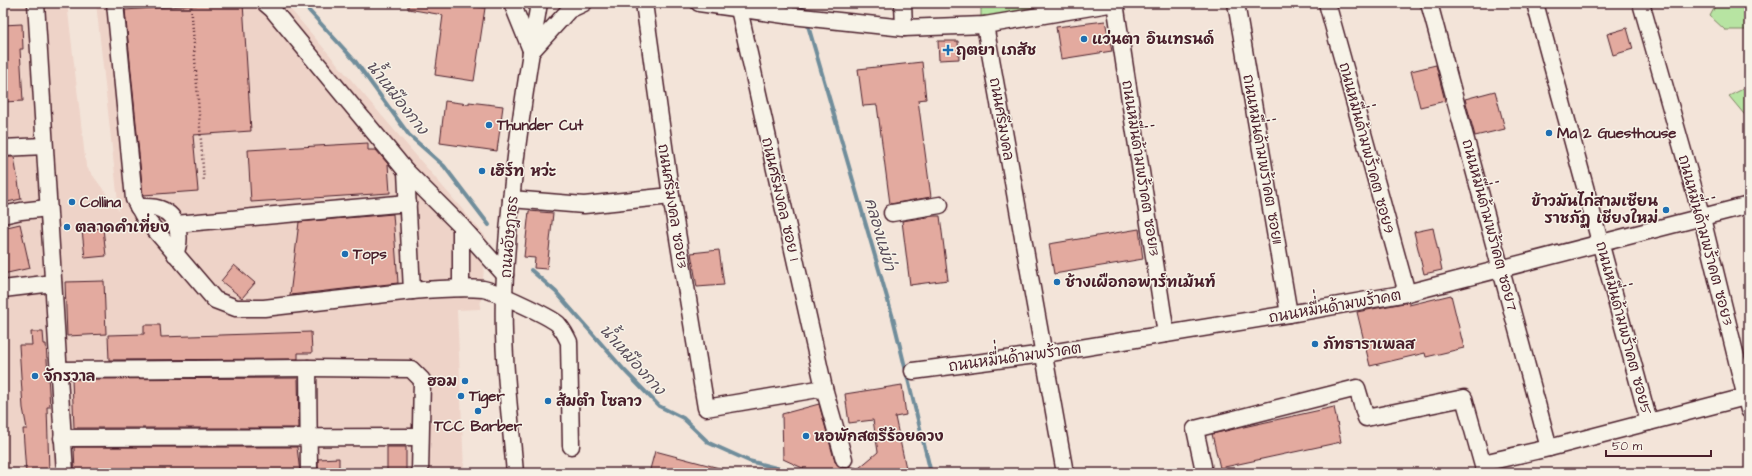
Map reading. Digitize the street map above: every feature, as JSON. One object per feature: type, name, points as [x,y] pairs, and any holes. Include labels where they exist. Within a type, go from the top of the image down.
[{"type":"street","points":[[36,3],[64,473]]},
{"type":"street","points":[[115,3],[134,199],[144,218],[215,300],[236,308],[264,308],[412,291],[462,288],[484,289],[504,296],[557,323],[565,333],[569,342],[571,446]]},
{"type":"street","points":[[265,3],[272,9],[406,171],[461,226],[505,275]]},
{"type":"street","points":[[512,3],[531,52],[569,10],[584,3]]},
{"type":"street","name":"ถนนอัษฎาธร","points":[[515,473],[508,398],[504,296],[505,275],[511,199],[526,80],[539,3]]},
{"type":"street","name":"ถนนศรีมงคล ซอย3","points":[[644,3],[670,196],[706,408],[824,388]]},
{"type":"street","points":[[699,3],[792,16],[904,28],[985,25],[1115,3]]},
{"type":"street","points":[[903,3],[904,28]]},
{"type":"street","name":"ถนนหมื่่นด้ามพร้าคต ซอย13","points":[[1115,3],[1166,334]]},
{"type":"street","name":"ถนนหมื่่นด้ามพร้าคต ซอย11","points":[[1236,3],[1290,314]]},
{"type":"street","name":"ถนนหมื่่นด้ามพร้าคต ซอย9","points":[[1327,3],[1407,293]]},
{"type":"street","name":"ถนนหมื่่นด้ามพร้าคต ซอย7","points":[[1430,3],[1549,448]]},
{"type":"street","name":"ถนนหมื่่นด้ามพร้าคต ซอย5","points":[[1535,3],[1602,244],[1649,422]]},
{"type":"street","name":"ถนนหมื่่นด้ามพร้าคต ซอย3","points":[[1641,3],[1702,218],[1748,401]]},
{"type":"street","name":"ถนนศรีมงคล ซอย 1","points":[[739,9],[824,388],[844,459]]},
{"type":"street","name":"ถนนศรีมงคล","points":[[985,25],[1065,473]]},
{"type":"street","points":[[3,148],[44,146]]},
{"type":"street","points":[[406,171],[412,291]]},
{"type":"street","points":[[511,199],[584,205],[670,196]]},
{"type":"street","points":[[176,224],[408,203]]},
{"type":"street","points":[[892,213],[940,205]]},
{"type":"street","name":"ถนนหมื่่นด้ามพร้าคต","points":[[913,371],[1044,354],[1290,314],[1407,293],[1749,206]]},
{"type":"street","points":[[138,207],[159,208],[167,212],[176,224],[180,239],[175,254]]},
{"type":"street","points":[[3,215],[20,211],[48,208]]},
{"type":"street","points":[[461,226],[462,288]]},
{"type":"street","points":[[3,289],[53,283]]},
{"type":"street","points":[[58,370],[308,368],[412,369],[422,380],[420,473]]},
{"type":"street","points":[[308,368],[309,473]]},
{"type":"street","points":[[1203,466],[1195,429],[1357,388],[1366,418],[1464,398],[1484,468],[1549,448],[1649,422],[1748,401]]},
{"type":"street","points":[[62,438],[420,437]]},
{"type":"path","points":[[192,3],[204,182]]},
{"type":"shaded area","points":[[3,3],[67,3],[86,166],[119,211],[96,3],[285,3],[487,238],[480,309],[457,310],[464,470],[537,473],[3,473]]},
{"type":"green space","points":[[981,3],[1083,3],[981,18]]},
{"type":"green space","points":[[1717,3],[1749,3],[1749,30],[1725,30],[1710,16]]},
{"type":"green space","points":[[1749,86],[1749,120],[1729,96]]},
{"type":"building","points":[[243,3],[251,131],[193,135],[198,191],[143,195],[125,10]]},
{"type":"building","points":[[408,3],[458,3],[485,8],[474,81],[435,75],[443,15],[408,9]]},
{"type":"building","name":"แว่นตา อินเทรนด์","points":[[1105,21],[1112,51],[1061,59],[1056,27]]},
{"type":"building","points":[[22,24],[23,49],[20,49],[23,101],[3,102],[3,25]]},
{"type":"building","points":[[1627,28],[1633,49],[1613,55],[1607,34]]},
{"type":"building","name":"ฤตยา เภสัช","points":[[938,41],[958,41],[959,59],[939,60]]},
{"type":"building","points":[[922,62],[926,99],[918,100],[931,197],[890,204],[877,105],[863,106],[858,69]]},
{"type":"building","points":[[1436,65],[1445,101],[1420,107],[1411,71]]},
{"type":"building","points":[[1495,91],[1505,129],[1475,136],[1465,99]]},
{"type":"building","points":[[445,101],[503,106],[497,151],[440,143]]},
{"type":"building","points":[[368,143],[368,150],[376,150],[388,164],[390,193],[251,202],[248,150]]},
{"type":"building","points":[[3,157],[14,157],[21,199],[3,203]]},
{"type":"building","points":[[529,211],[553,213],[547,269],[534,268],[535,258],[524,257]]},
{"type":"building","name":"Tops","points":[[393,214],[398,283],[290,295],[299,222]]},
{"type":"building","points":[[940,216],[948,280],[910,285],[902,221]]},
{"type":"building","points":[[20,224],[30,268],[3,274],[3,228]]},
{"type":"building","points":[[103,228],[106,256],[85,258],[82,230]]},
{"type":"building","points":[[1433,228],[1442,270],[1424,274],[1414,232]]},
{"type":"building","points":[[1139,229],[1143,259],[1054,274],[1049,244]]},
{"type":"building","points":[[719,250],[724,285],[697,287],[691,253]]},
{"type":"building","points":[[234,265],[255,283],[242,298],[221,281]]},
{"type":"building","points":[[104,281],[106,334],[67,336],[65,282]]},
{"type":"building","points":[[1451,295],[1464,348],[1426,357],[1425,353],[1370,366],[1357,312],[1409,302],[1409,305]]},
{"type":"building","points":[[144,325],[160,325],[161,337],[311,332],[312,353],[298,353],[298,359],[109,360],[108,335],[144,334]]},
{"type":"building","name":"จักรวาล","points":[[31,332],[43,332],[44,344],[46,344],[50,407],[47,407],[49,473],[26,473],[23,429],[27,429],[23,408],[19,345],[32,345]]},
{"type":"building","points":[[298,378],[299,428],[74,428],[72,379]]},
{"type":"building","points":[[902,385],[906,415],[895,417],[907,473],[853,473],[878,452],[873,420],[849,423],[845,394]]},
{"type":"building","name":"หอพักสตรีร้อยดวง","points":[[819,404],[835,462],[841,468],[850,466],[856,468],[811,472],[783,459],[782,414]]},
{"type":"building","points":[[1334,407],[1341,442],[1220,468],[1212,434]]},
{"type":"building","points":[[74,447],[297,447],[300,473],[75,473]]},
{"type":"building","points":[[387,447],[406,447],[406,473],[387,473]]},
{"type":"building","points":[[655,451],[723,469],[723,473],[649,473]]},
{"type":"building","points":[[339,458],[339,473],[318,473],[318,459]]},
{"type":"waterway","name":"น้ำเหมืองกาง","points":[[302,3],[355,61],[409,135],[444,166],[489,225]]},
{"type":"waterway","name":"คลองแม่ข่า","points":[[801,3],[804,14]]},
{"type":"waterway","name":"คลองแม่ข่า","points":[[807,22],[893,318],[931,473]]},
{"type":"waterway","name":"น้ำเหมืองกาง","points":[[531,270],[556,292],[625,371],[659,406],[683,418],[709,443],[749,461],[796,473]]},
{"type":"place","name":"แว่นตา อินเทรนด์","points":[[1084,39]]},
{"type":"place","name":"ฤตยา เภสัช","points":[[948,50]]},
{"type":"place","name":"Thunder Cut","points":[[489,125]]},
{"type":"place","name":"Ma 2 Guesthouse","points":[[1549,133]]},
{"type":"place","name":"เฮิร์ท หว่ะ","points":[[482,171]]},
{"type":"place","name":"Collina","points":[[72,202]]},
{"type":"place","name":"ข้าวมันไก่สามเซียน ราชภัฏ เชียงใหม่","points":[[1666,210]]},
{"type":"place","name":"ตลาดคำเที่ยง","points":[[67,227]]},
{"type":"place","name":"Tops","points":[[345,254]]},
{"type":"place","name":"ช้างเผือกอพาร์ทเม้นท์","points":[[1057,282]]},
{"type":"place","name":"ภัทธาราเพลส","points":[[1315,344]]},
{"type":"place","name":"จักรวาล","points":[[35,376]]},
{"type":"place","name":"ฮอม","points":[[465,381]]},
{"type":"place","name":"Tiger","points":[[461,396]]},
{"type":"place","name":"ส้มตำ โซลาว","points":[[548,401]]},
{"type":"place","name":"TCC Barber","points":[[478,411]]},
{"type":"place","name":"หอพักสตรีร้อยดวง","points":[[806,436]]}]
